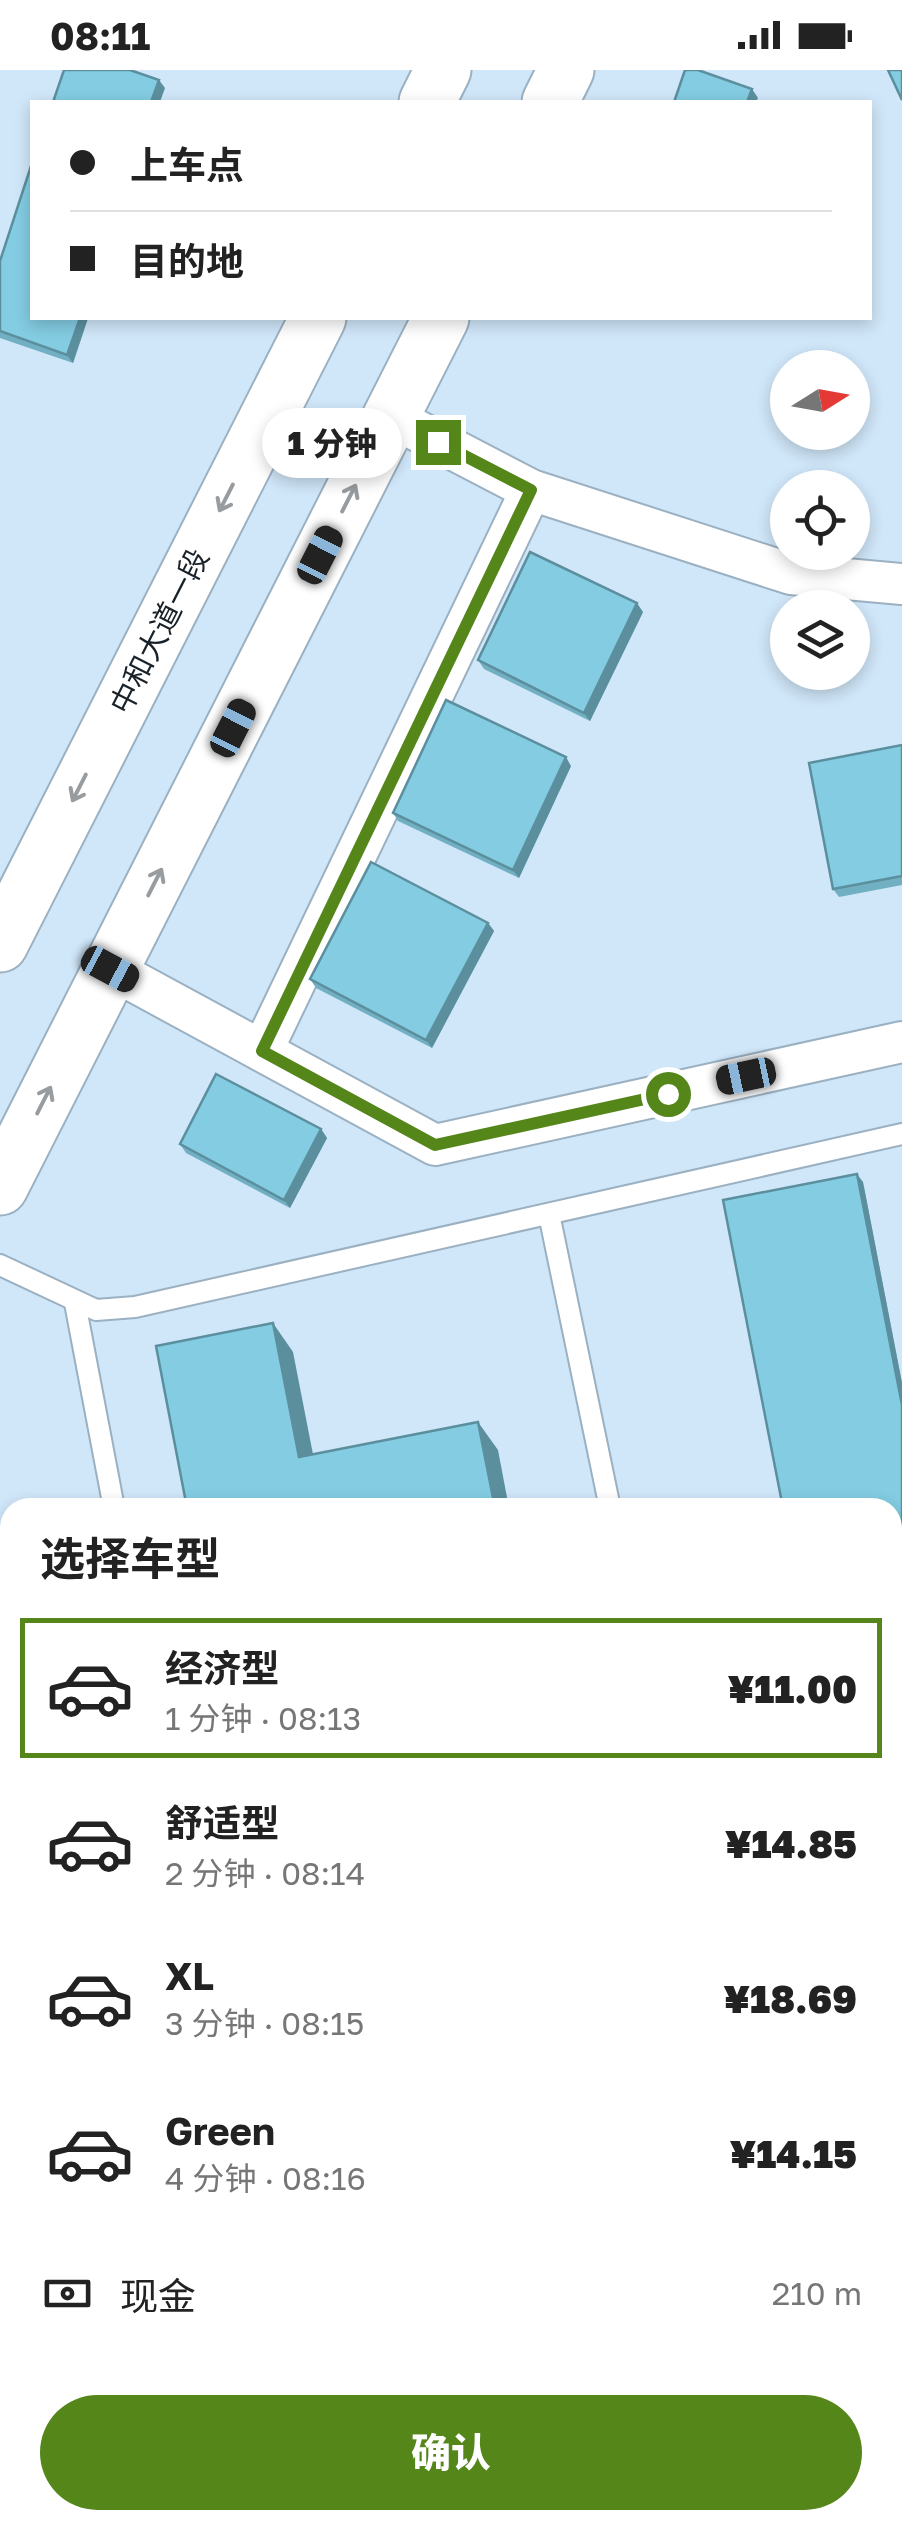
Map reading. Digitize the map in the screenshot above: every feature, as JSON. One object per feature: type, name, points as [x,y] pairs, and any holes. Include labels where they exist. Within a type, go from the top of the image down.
[{"type":"main road","points":[[428,100],[443,70]]},
{"type":"main road","points":[[551,100],[566,70]]},
{"type":"main road","name":"中和大道一段","points":[[0,944],[317,320]]},
{"type":"main road","points":[[0,1187],[440,320]]},
{"type":"street","points":[[390,417],[531,490],[791,574],[902,584]]},
{"type":"street","points":[[262,1051],[531,490]]},
{"type":"street","points":[[110,969],[435,1145],[902,1042]]},
{"type":"lane","points":[[0,1264],[96,1310],[135,1307],[902,1134]]},
{"type":"lane","points":[[550,1214],[608,1498]]},
{"type":"lane","points":[[75,1302],[112,1498]]},
{"type":"building","points":[[64,70],[130,70],[159,80],[152,100],[54,100]]},
{"type":"building","points":[[685,70],[698,70],[752,89],[748,100],[675,100]]},
{"type":"building","points":[[888,70],[902,70],[902,100]]},
{"type":"building","points":[[30,169],[30,320],[79,320],[67,355],[0,331],[0,261]]},
{"type":"building","points":[[530,552],[637,603],[584,713],[478,660]]},
{"type":"building","points":[[446,700],[566,757],[513,870],[393,813]]},
{"type":"building","points":[[902,745],[902,876],[833,889],[809,763]]},
{"type":"building","points":[[371,862],[488,923],[426,1040],[310,979]]},
{"type":"building","points":[[216,1074],[321,1129],[284,1200],[180,1144]]},
{"type":"building","points":[[857,1174],[902,1405],[902,1498],[781,1498],[723,1200]]},
{"type":"building","points":[[273,1323],[299,1457],[478,1422],[493,1498],[185,1498],[156,1346]]},
{"type":"route","points":[[438,442],[531,490],[262,1051],[435,1145],[668,1094]]}]
